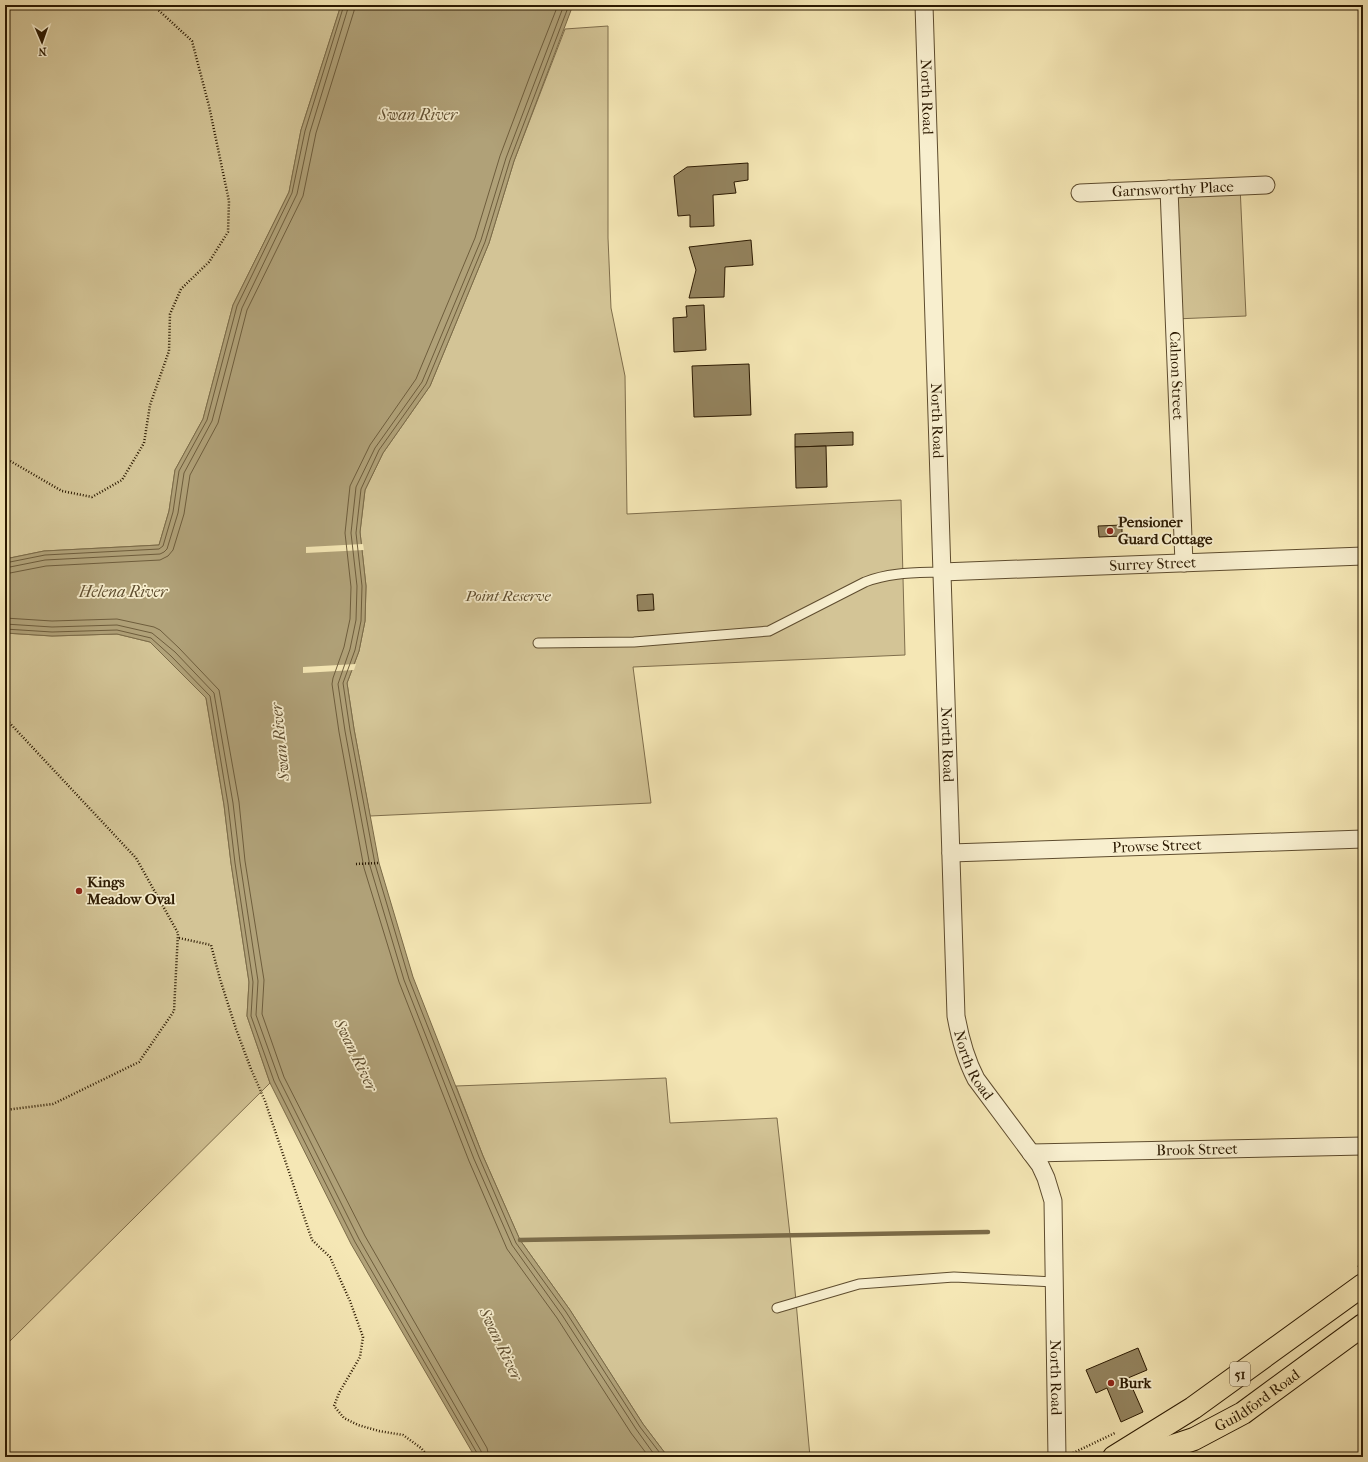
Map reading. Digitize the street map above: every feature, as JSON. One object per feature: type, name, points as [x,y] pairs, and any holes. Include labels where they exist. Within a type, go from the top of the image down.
[{"type":"highway","name":"Guildford Road","points":[[1114,1457],[1193,1408],[1363,1285]]},
{"type":"highway","name":"Guildford Road","points":[[1140,1457],[1194,1439],[1243,1413],[1363,1325]]},
{"type":"street","name":"North Road","points":[[924,5],[956,1016],[961,1041],[969,1065],[976,1079],[1040,1165],[1046,1178],[1053,1201],[1057,1457]]},
{"type":"street","name":"Garnsworthy Place","points":[[1080,193],[1266,185]]},
{"type":"street","name":"Calnon Street","points":[[1169,189],[1184,562]]},
{"type":"street","name":"Surrey Street","points":[[942,572],[1363,556]]},
{"type":"street","name":"Prowse Street","points":[[951,853],[1363,839]]},
{"type":"street","name":"Brook Street","points":[[1031,1153],[1363,1146]]},
{"type":"lane","points":[[538,643],[634,642],[769,631],[878,576],[942,572]]},
{"type":"lane","points":[[777,1308],[859,1284],[954,1277],[1054,1282]]},
{"type":"path","points":[[5,458],[62,491],[69,493],[92,497],[122,480],[144,443],[150,405],[170,351],[170,314],[181,289],[209,262],[228,232],[229,201],[209,106],[192,41],[153,5]]},
{"type":"path","points":[[5,718],[136,858],[178,933],[174,1010],[139,1062],[52,1104],[5,1110]]},
{"type":"path","points":[[356,864],[379,863]]},
{"type":"path","points":[[179,938],[211,945],[236,1029],[265,1101],[312,1240],[330,1257],[350,1301],[362,1337],[360,1357],[339,1393],[334,1406],[344,1418],[358,1425],[379,1431],[403,1435],[421,1448],[429,1457]]},
{"type":"green space","points":[[5,5],[341,5],[301,130],[289,192],[233,305],[203,419],[175,470],[169,511],[159,545],[44,551],[5,559]]},
{"type":"green space","name":"Point Reserve","points":[[608,26],[608,238],[611,308],[625,376],[627,514],[901,500],[905,655],[633,667],[651,803],[370,816],[347,683],[359,651],[365,621],[366,586],[360,532],[365,490],[383,453],[430,386],[489,243],[514,161],[565,29]]},
{"type":"green space","points":[[1240,186],[1246,316],[1175,319],[1169,189]]},
{"type":"green space","points":[[5,633],[52,636],[117,634],[150,642],[206,698],[224,805],[249,982],[247,1016],[270,1083],[5,1346]]},
{"type":"green space","points":[[666,1078],[670,1123],[777,1118],[790,1235],[810,1457],[668,1457],[643,1424],[570,1310],[520,1240],[483,1156],[456,1086]]},
{"type":"water","name":"Swan River","points":[[341,5],[573,5],[514,161],[489,243],[430,386],[383,453],[365,490],[360,532],[366,586],[365,621],[359,651],[347,683],[379,863],[413,977],[483,1156],[520,1240],[570,1310],[643,1424],[668,1457],[475,1457],[351,1244],[270,1083],[247,1016],[249,982],[224,805],[206,698],[150,642],[117,634],[52,636],[5,633],[5,559],[44,551],[159,545],[169,511],[175,470],[203,419],[233,305],[289,192],[301,130]]},
{"type":"pier","points":[[363,544],[364,550],[306,553],[306,547]]},
{"type":"pier","points":[[356,664],[354,670],[303,673],[303,667]]},
{"type":"building","points":[[748,163],[748,180],[734,182],[736,193],[713,195],[714,226],[690,227],[690,215],[678,216],[674,176],[687,167]]},
{"type":"building","points":[[751,240],[753,265],[725,267],[724,297],[689,298],[696,270],[689,247]]},
{"type":"building","points":[[704,305],[706,350],[674,352],[673,318],[687,317],[686,306]]},
{"type":"building","points":[[749,364],[751,415],[694,417],[692,366]]},
{"type":"building","points":[[853,432],[853,445],[795,447],[795,434]]},
{"type":"building","points":[[826,446],[827,487],[796,488],[795,447]]},
{"type":"building","name":"Pensioner Guard Cottage","points":[[1122,525],[1122,536],[1099,537],[1098,526]]},
{"type":"building","points":[[653,594],[654,610],[638,611],[637,595]]},
{"type":"building","name":"Burk","points":[[1138,1348],[1147,1370],[1128,1378],[1143,1412],[1121,1422],[1107,1388],[1096,1393],[1086,1370]]},
{"type":"waterway","points":[[520,1240],[988,1232]]},
{"type":"place","name":"Pensioner Guard Cottage","points":[[1110,531]]},
{"type":"place","name":"Kings Meadow Oval","points":[[79,891]]},
{"type":"place","name":"Burk","points":[[1111,1383]]},
{"type":"water label","name":"Helena River","points":[[123,591]]}]
